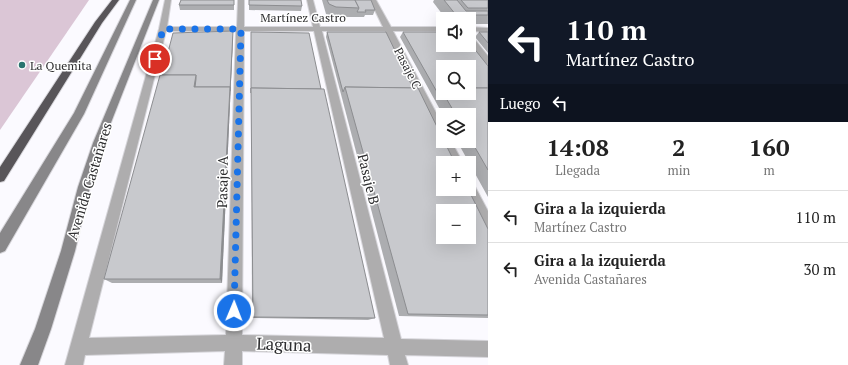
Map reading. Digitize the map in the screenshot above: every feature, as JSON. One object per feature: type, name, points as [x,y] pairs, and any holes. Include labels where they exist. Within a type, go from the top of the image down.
[{"type":"highway","points":[[0,177],[98,22],[116,0]]},
{"type":"main road","name":"Avenida Castañares","points":[[0,246],[79,114],[132,0]]},
{"type":"main road","name":"Avenida Castañares","points":[[29,365],[43,329],[68,251],[84,187],[98,143],[156,0]]},
{"type":"street","points":[[74,365],[163,29],[168,0]]},
{"type":"street","name":"Pasaje A","points":[[233,365],[241,0]]},
{"type":"street","name":"Pasaje B","points":[[310,0],[399,365]]},
{"type":"street","name":"Pasaje C","points":[[373,0],[436,122]]},
{"type":"street","name":"Martínez Castro","points":[[163,29],[436,29]]},
{"type":"street","points":[[476,30],[488,30]]},
{"type":"street","points":[[476,47],[488,62]]},
{"type":"street","points":[[474,196],[488,224]]},
{"type":"street","name":"Laguna","points":[[80,347],[233,343],[488,350]]},
{"type":"shaded area","name":"La Quemita","points":[[0,0],[89,0],[0,130]]},
{"type":"building","points":[[181,0],[234,0],[234,5],[179,5]]},
{"type":"building","points":[[249,0],[301,0],[302,6],[249,5]]},
{"type":"building","points":[[327,0],[355,0],[359,8],[336,7],[329,4]]},
{"type":"building","points":[[355,0],[371,0],[375,10],[357,12],[359,8]]},
{"type":"building","points":[[444,0],[457,0],[466,11],[488,11],[488,15],[476,15],[476,12],[454,12]]},
{"type":"building","points":[[461,0],[488,0],[488,8],[468,8]]},
{"type":"building","points":[[233,31],[230,91],[230,87],[195,87],[196,75],[162,75],[173,33]]},
{"type":"building","points":[[251,32],[309,33],[321,89],[251,88]]},
{"type":"building","points":[[327,32],[386,32],[413,88],[345,87],[343,92]]},
{"type":"building","points":[[403,32],[436,32],[436,52],[476,51],[488,66],[488,88],[476,88],[476,60],[436,60],[436,90]]},
{"type":"building","points":[[479,32],[488,32],[488,43]]},
{"type":"building","points":[[160,75],[196,75],[194,87],[230,87],[220,279],[104,279]]},
{"type":"building","points":[[345,87],[418,88],[436,125],[436,148],[448,148],[452,156],[436,156],[436,196],[472,196],[476,204],[436,204],[436,244],[476,244],[476,205],[488,229],[488,315],[408,314]]},
{"type":"building","points":[[251,88],[324,89],[375,318],[253,317]]},
{"type":"building","points":[[476,88],[488,88],[488,170],[475,148],[476,108],[452,108],[447,100],[476,100]]},
{"type":"place","name":"La Quemita","points":[[22,65]]},
{"type":"route","points":[[155,59],[163,29],[241,29],[234,311]]}]
